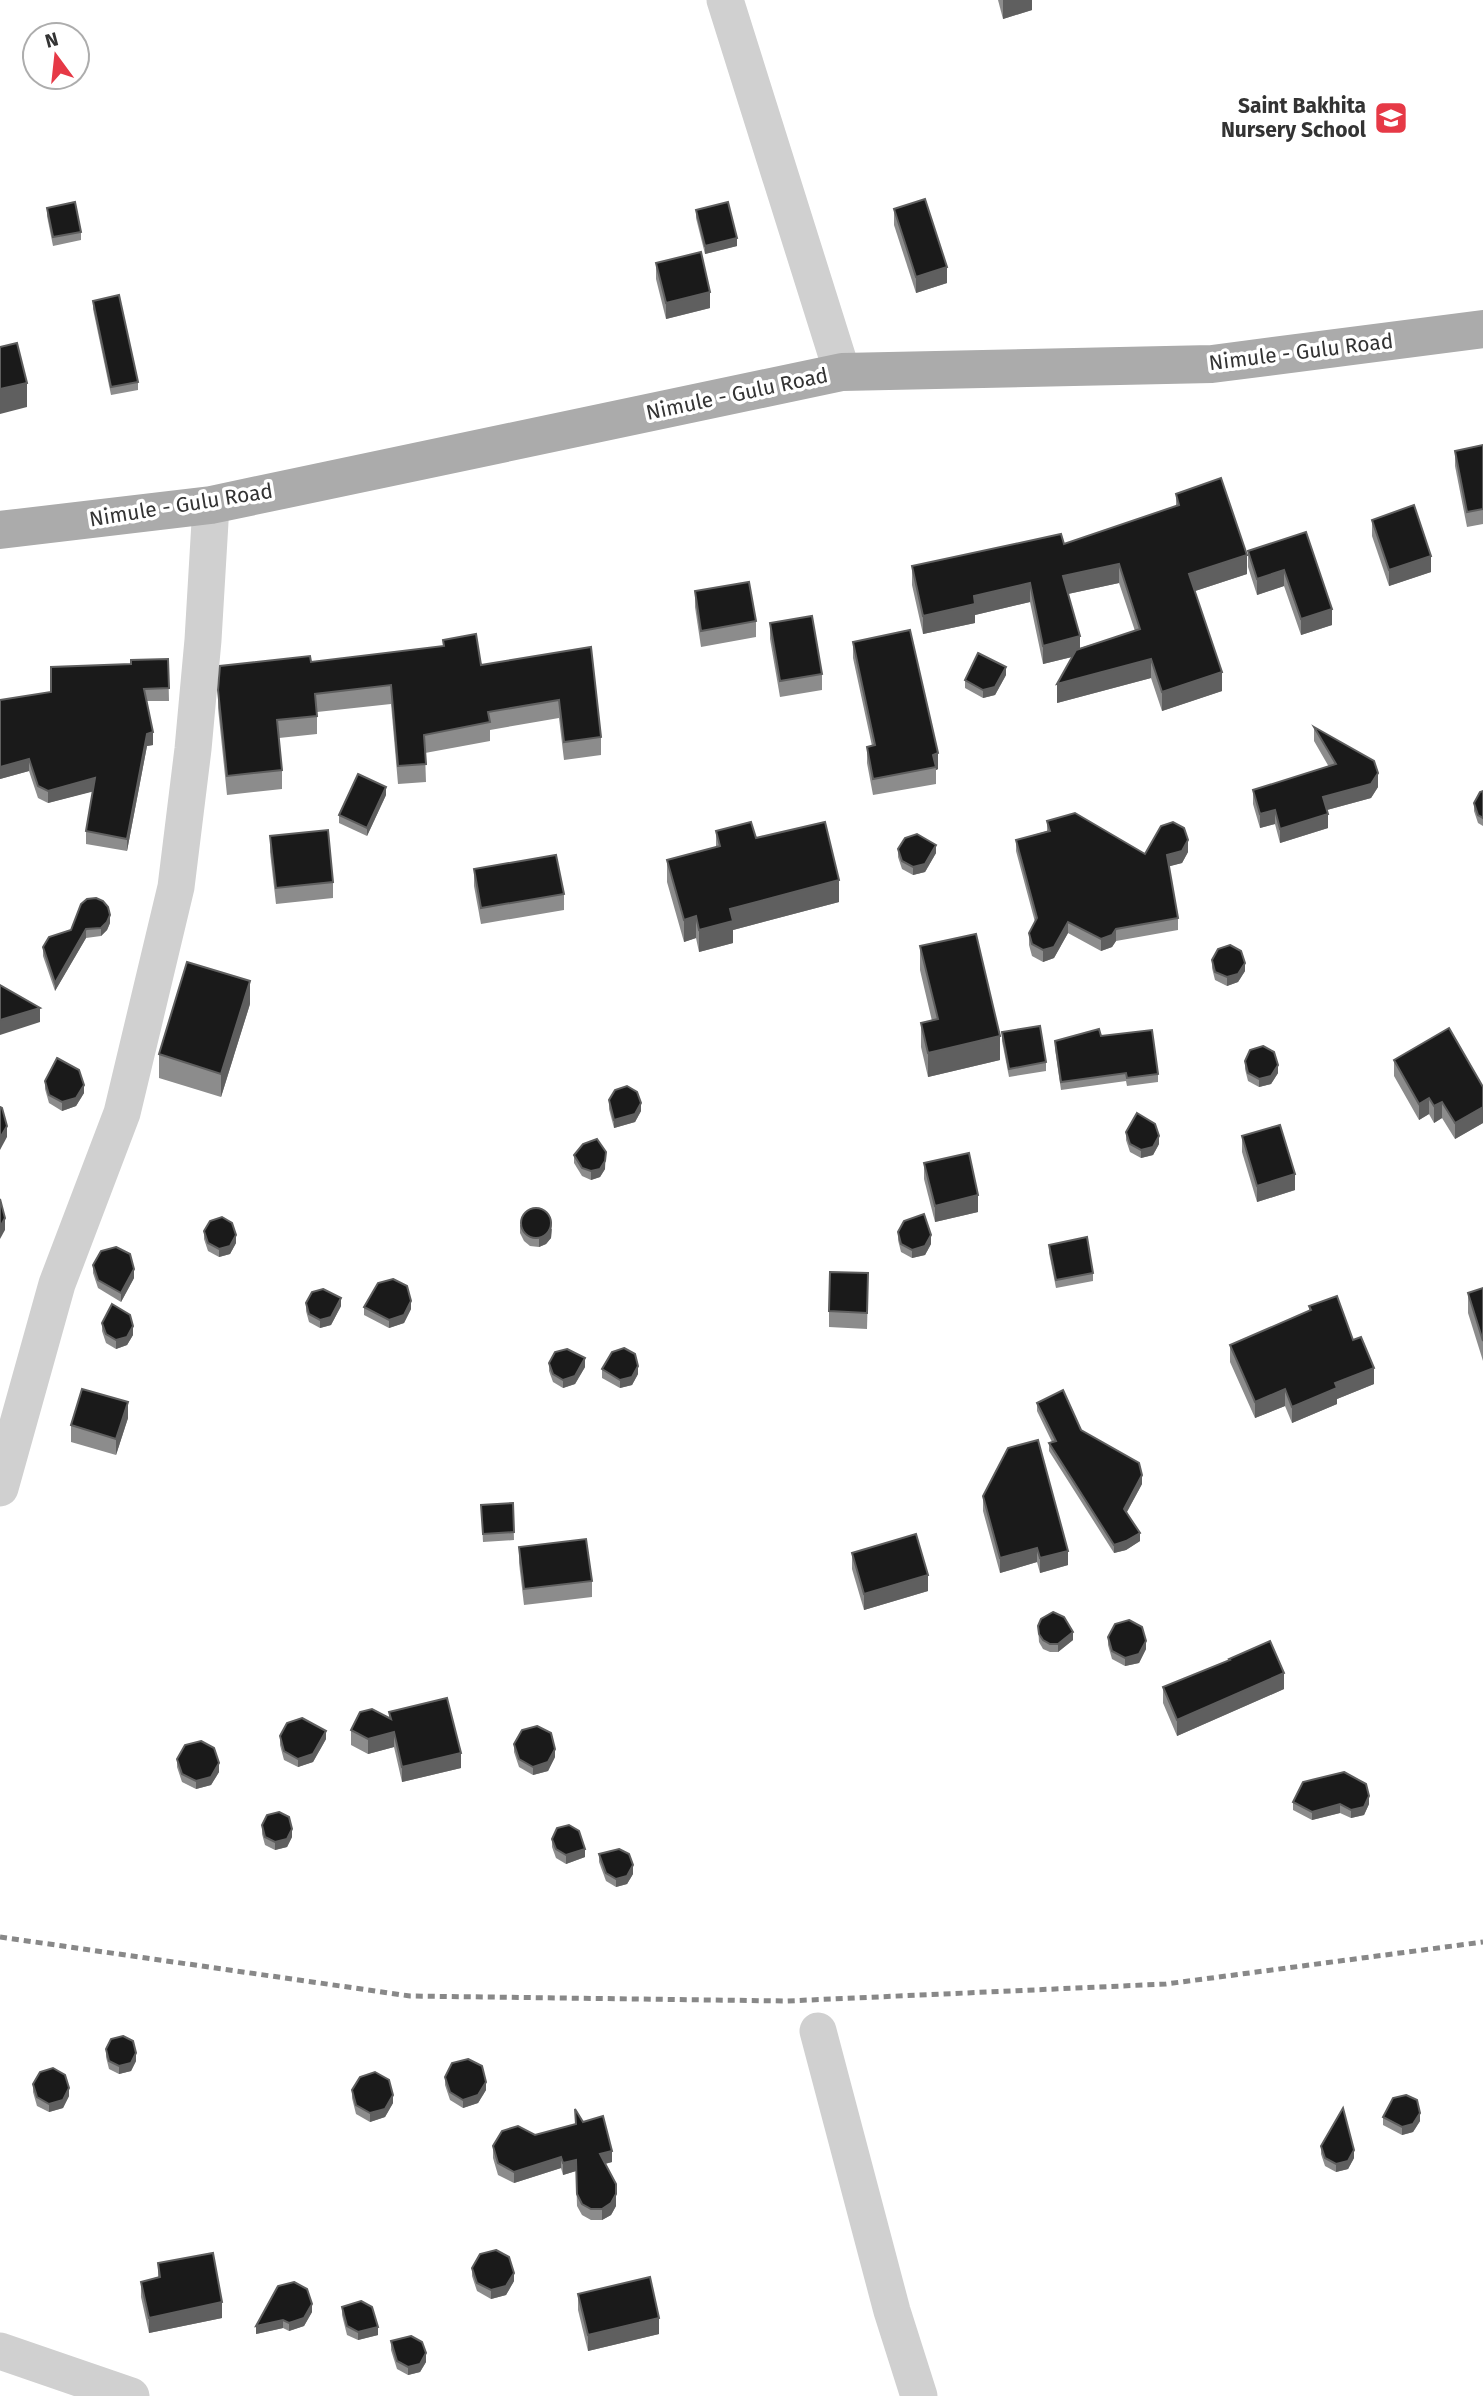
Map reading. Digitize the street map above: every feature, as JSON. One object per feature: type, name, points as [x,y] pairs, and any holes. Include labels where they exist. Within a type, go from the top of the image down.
[{"type":"main road","name":"Nimule - Gulu Road","points":[[0,530],[211,505],[842,372],[1212,364],[1483,329]]},
{"type":"street","points":[[725,0],[842,372]]},
{"type":"street","points":[[0,1488],[57,1284],[122,1113],[176,887],[203,640],[211,505]]},
{"type":"street","points":[[818,2031],[892,2311],[919,2396]]},
{"type":"street","points":[[0,2351],[131,2396]]},
{"type":"building","points":[[925,199],[947,267],[916,277],[894,209]]},
{"type":"building","points":[[75,202],[81,232],[53,237],[47,208]]},
{"type":"building","points":[[728,202],[737,238],[705,246],[696,210]]},
{"type":"building","points":[[701,252],[710,292],[666,303],[656,263]]},
{"type":"building","points":[[119,295],[138,382],[111,387],[93,301]]},
{"type":"building","points":[[17,343],[27,383],[0,389],[0,347]]},
{"type":"building","points":[[1483,445],[1483,509],[1467,512],[1455,451]]},
{"type":"building","points":[[1221,478],[1247,555],[1189,574],[1222,672],[1162,692],[1151,659],[1057,684],[1076,650],[1140,629],[1119,564],[1063,576],[1080,636],[1043,646],[1030,583],[974,596],[975,604],[923,616],[912,566],[1061,534],[1064,544],[1179,505],[1176,494]]},
{"type":"building","points":[[1414,505],[1431,556],[1389,570],[1372,520]]},
{"type":"building","points":[[1306,532],[1332,609],[1301,619],[1284,570],[1257,579],[1248,551]]},
{"type":"building","points":[[749,582],[756,621],[701,631],[695,591]]},
{"type":"building","points":[[812,616],[822,674],[780,681],[770,623]]},
{"type":"building","points":[[910,630],[938,753],[933,755],[936,767],[873,779],[867,747],[875,745],[853,642]]},
{"type":"building","points":[[476,634],[481,665],[591,647],[601,737],[564,742],[559,700],[488,712],[490,722],[424,735],[426,764],[398,766],[391,685],[315,694],[317,716],[277,720],[282,770],[227,776],[218,690],[220,666],[310,656],[311,662],[444,646],[443,640]]},
{"type":"building","points":[[978,653],[1006,667],[995,687],[983,690],[965,680]]},
{"type":"building","points":[[168,659],[169,688],[144,689],[153,732],[147,734],[127,839],[86,831],[95,778],[48,791],[38,786],[29,759],[0,767],[0,700],[51,692],[51,667],[131,664],[131,660]]},
{"type":"building","points":[[1314,727],[1374,761],[1378,773],[1371,784],[1323,797],[1328,814],[1280,829],[1275,810],[1260,814],[1253,790],[1336,764]]},
{"type":"building","points":[[358,774],[386,787],[367,828],[339,815]]},
{"type":"building","points":[[1483,791],[1483,818],[1478,815],[1474,803]]},
{"type":"building","points":[[1075,813],[1145,854],[1161,826],[1173,822],[1184,828],[1188,840],[1182,851],[1167,855],[1178,918],[1116,929],[1112,935],[1101,939],[1068,922],[1054,947],[1043,950],[1032,944],[1029,933],[1037,918],[1016,840],[1050,831],[1047,821]]},
{"type":"building","points":[[751,822],[756,838],[825,822],[839,880],[730,909],[733,921],[699,930],[696,916],[684,920],[667,860],[720,846],[716,831]]},
{"type":"building","points":[[328,830],[333,882],[276,888],[270,836]]},
{"type":"building","points":[[917,834],[936,845],[925,864],[913,867],[902,861],[898,849],[905,838]]},
{"type":"building","points":[[556,855],[564,894],[481,908],[474,869]]},
{"type":"building","points":[[96,898],[108,907],[110,915],[107,922],[101,928],[86,929],[55,983],[43,947],[49,937],[71,930],[81,904],[87,899]]},
{"type":"building","points":[[976,934],[1000,1036],[928,1053],[921,1023],[938,1019],[920,946]]},
{"type":"building","points":[[1230,945],[1241,951],[1245,963],[1238,974],[1227,977],[1215,972],[1212,960],[1218,949]]},
{"type":"building","points":[[187,962],[250,981],[221,1074],[159,1054]]},
{"type":"building","points":[[0,985],[40,1008],[0,1020]]},
{"type":"building","points":[[1040,1026],[1046,1062],[1009,1069],[1002,1032]]},
{"type":"building","points":[[1449,1028],[1483,1087],[1483,1107],[1455,1123],[1442,1102],[1434,1106],[1429,1098],[1419,1104],[1394,1060]]},
{"type":"building","points":[[1099,1029],[1101,1036],[1152,1030],[1158,1074],[1127,1078],[1126,1073],[1061,1082],[1055,1041]]},
{"type":"building","points":[[1263,1046],[1274,1052],[1278,1065],[1271,1076],[1259,1079],[1248,1073],[1245,1061],[1250,1050]]},
{"type":"building","points":[[57,1058],[79,1070],[84,1085],[76,1098],[62,1102],[49,1095],[45,1081]]},
{"type":"building","points":[[627,1086],[637,1092],[641,1103],[635,1114],[614,1120],[609,1100],[615,1090]]},
{"type":"building","points":[[0,1107],[7,1126],[0,1138]]},
{"type":"building","points":[[1137,1113],[1155,1124],[1159,1136],[1153,1147],[1141,1150],[1130,1144],[1126,1132]]},
{"type":"building","points":[[1280,1125],[1295,1174],[1257,1186],[1242,1136]]},
{"type":"building","points":[[597,1139],[606,1152],[605,1161],[600,1169],[591,1171],[582,1168],[574,1155],[583,1144]]},
{"type":"building","points":[[969,1153],[978,1195],[935,1206],[924,1163]]},
{"type":"building","points":[[0,1199],[5,1218],[0,1227]]},
{"type":"building","points":[[536,1208],[547,1212],[551,1223],[547,1234],[536,1238],[525,1234],[521,1223],[525,1212]]},
{"type":"building","points":[[924,1214],[931,1235],[925,1246],[912,1250],[901,1244],[898,1232],[904,1221]]},
{"type":"building","points":[[222,1217],[232,1223],[236,1235],[230,1246],[219,1249],[208,1243],[204,1231],[210,1221]]},
{"type":"building","points":[[1087,1237],[1093,1273],[1056,1280],[1049,1245]]},
{"type":"building","points":[[116,1247],[130,1254],[134,1269],[121,1293],[98,1280],[93,1265],[101,1251]]},
{"type":"building","points":[[830,1272],[868,1273],[867,1313],[829,1311]]},
{"type":"building","points":[[393,1279],[407,1286],[411,1301],[404,1315],[389,1320],[364,1307],[378,1283]]},
{"type":"building","points":[[1483,1288],[1483,1341],[1468,1293]]},
{"type":"building","points":[[323,1289],[341,1298],[331,1317],[320,1320],[309,1314],[306,1303],[312,1292]]},
{"type":"building","points":[[1337,1296],[1353,1340],[1361,1337],[1374,1368],[1335,1383],[1337,1388],[1292,1407],[1285,1389],[1255,1402],[1230,1345],[1311,1310],[1309,1306]]},
{"type":"building","points":[[112,1304],[130,1315],[133,1326],[127,1337],[116,1340],[106,1334],[102,1323]]},
{"type":"building","points":[[624,1348],[635,1354],[638,1366],[632,1377],[620,1380],[602,1369],[612,1352]]},
{"type":"building","points":[[567,1349],[585,1358],[575,1376],[563,1380],[553,1374],[549,1363],[555,1352]]},
{"type":"building","points":[[82,1389],[128,1402],[116,1439],[71,1425]]},
{"type":"building","points":[[1063,1390],[1081,1430],[1139,1463],[1142,1475],[1124,1509],[1140,1533],[1126,1541],[1114,1545],[1049,1443],[1056,1441],[1037,1403]]},
{"type":"building","points":[[1038,1440],[1068,1551],[1040,1558],[1037,1548],[1000,1558],[983,1496],[1008,1448]]},
{"type":"building","points":[[513,1503],[514,1532],[483,1534],[481,1505]]},
{"type":"building","points":[[916,1534],[928,1575],[864,1594],[852,1553]]},
{"type":"building","points":[[586,1539],[592,1581],[524,1589],[519,1547]]},
{"type":"building","points":[[1053,1612],[1064,1617],[1073,1632],[1058,1644],[1050,1644],[1039,1634],[1041,1619]]},
{"type":"building","points":[[1129,1620],[1142,1627],[1146,1641],[1139,1654],[1125,1658],[1112,1651],[1108,1637],[1115,1624]]},
{"type":"building","points":[[1270,1641],[1284,1673],[1177,1720],[1163,1687]]},
{"type":"building","points":[[447,1698],[461,1753],[402,1767],[394,1732],[368,1739],[351,1730],[360,1712],[372,1709],[391,1719],[389,1712]]},
{"type":"building","points":[[302,1718],[326,1731],[313,1754],[298,1759],[284,1751],[280,1736],[287,1723]]},
{"type":"building","points":[[537,1726],[551,1733],[555,1749],[548,1762],[533,1767],[519,1759],[514,1744],[522,1730]]},
{"type":"building","points":[[201,1741],[214,1748],[219,1763],[211,1777],[196,1781],[182,1774],[177,1759],[185,1745]]},
{"type":"building","points":[[1344,1772],[1366,1784],[1369,1796],[1364,1807],[1351,1810],[1340,1804],[1312,1812],[1293,1802],[1303,1782]]},
{"type":"building","points":[[279,1812],[289,1817],[292,1829],[287,1839],[275,1842],[265,1837],[262,1825],[267,1815]]},
{"type":"building","points":[[569,1825],[579,1831],[585,1849],[566,1855],[556,1849],[552,1839],[557,1828]]},
{"type":"building","points":[[619,1849],[629,1854],[633,1865],[627,1876],[616,1879],[606,1873],[599,1854]]},
{"type":"building","points":[[123,2036],[133,2041],[136,2053],[131,2063],[119,2066],[109,2061],[106,2049],[111,2039]]},
{"type":"building","points":[[468,2059],[482,2066],[486,2082],[478,2095],[463,2100],[450,2092],[445,2077],[452,2063]]},
{"type":"building","points":[[53,2068],[65,2075],[69,2088],[63,2100],[49,2104],[37,2097],[33,2084],[40,2072]]},
{"type":"building","points":[[375,2072],[389,2080],[393,2095],[385,2109],[370,2113],[356,2105],[352,2090],[360,2077]]},
{"type":"building","points":[[1406,2095],[1417,2100],[1420,2113],[1413,2124],[1402,2127],[1383,2117],[1393,2098]]},
{"type":"building","points":[[1343,2108],[1354,2150],[1348,2161],[1336,2164],[1325,2158],[1321,2146]]},
{"type":"building","points":[[575,2109],[583,2122],[603,2116],[612,2151],[600,2154],[616,2184],[616,2194],[611,2203],[602,2209],[591,2209],[582,2204],[577,2194],[576,2160],[563,2163],[561,2157],[514,2172],[498,2163],[493,2146],[502,2131],[518,2126],[535,2135],[576,2124]]},
{"type":"building","points":[[496,2250],[509,2257],[514,2273],[506,2286],[491,2290],[477,2283],[472,2268],[480,2254]]},
{"type":"building","points":[[213,2253],[222,2302],[149,2318],[141,2282],[160,2277],[158,2263]]},
{"type":"building","points":[[650,2277],[659,2318],[588,2335],[578,2294]]},
{"type":"building","points":[[294,2282],[307,2289],[312,2304],[304,2318],[289,2323],[283,2320],[256,2326],[278,2286]]},
{"type":"building","points":[[361,2301],[372,2307],[378,2327],[358,2332],[347,2326],[342,2307]]},
{"type":"building","points":[[411,2336],[422,2342],[426,2353],[420,2364],[408,2367],[397,2361],[391,2341]]},
{"type":"railway","points":[[0,1937],[410,1996],[787,2001],[1166,1984],[1483,1942]]},
{"type":"place","name":"Saint Bakhita Nursery School","points":[[1391,118]]}]
